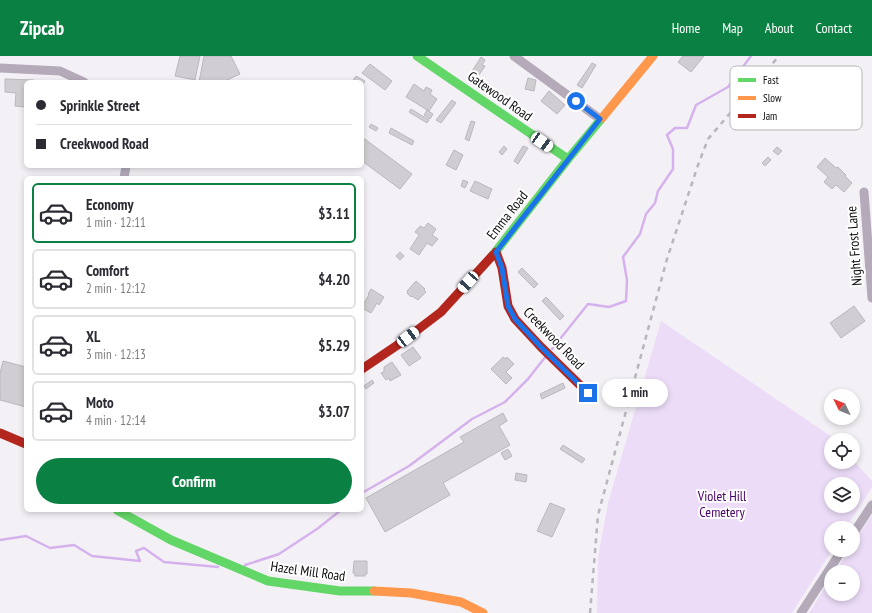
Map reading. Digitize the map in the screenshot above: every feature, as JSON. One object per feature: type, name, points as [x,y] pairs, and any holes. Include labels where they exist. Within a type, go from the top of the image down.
[{"type":"street","name":"Gatewood Road","points":[[417,56],[430,59],[568,159]]},
{"type":"street","points":[[514,56],[600,119]]},
{"type":"street","name":"Emma Road","points":[[364,368],[399,344],[441,312],[496,252],[600,119],[653,56]]},
{"type":"street","points":[[0,68],[60,71],[80,80]]},
{"type":"street","name":"Night Frost Lane","points":[[864,192],[872,298]]},
{"type":"street","name":"Creekwood Road","points":[[496,252],[502,268],[508,306],[515,319],[588,393]]},
{"type":"street","points":[[0,433],[24,443]]},
{"type":"street","points":[[860,523],[872,505]]},
{"type":"street","name":"Hazel Mill Road","points":[[121,512],[171,540],[268,581],[297,586],[340,590],[411,593],[461,602],[484,613]]},
{"type":"street","points":[[801,613],[837,557]]},
{"type":"green space","name":"Violet Hill Cemetery","points":[[661,321],[826,433],[824,433],[824,469],[860,469],[860,468],[872,481],[872,487],[860,506],[860,477],[824,477],[824,513],[856,513],[850,521],[824,521],[824,557],[828,557],[792,613],[597,613],[598,558],[608,503]]},
{"type":"green space","points":[[872,515],[872,613],[809,613],[824,589],[824,601],[860,601],[860,565],[839,565],[845,557],[860,557],[860,533]]},
{"type":"building","points":[[180,56],[200,56],[195,80],[175,76]]},
{"type":"building","points":[[204,56],[231,56],[240,74],[227,80],[199,80]]},
{"type":"building","points":[[683,56],[704,56],[691,72],[678,62]]},
{"type":"building","points":[[481,57],[485,60],[482,65],[485,66],[479,75],[477,73],[473,78],[469,76]]},
{"type":"building","points":[[592,63],[596,65],[582,88],[577,85]]},
{"type":"building","points":[[370,64],[392,81],[385,90],[362,73]]},
{"type":"building","points":[[356,76],[363,80],[353,80]]},
{"type":"building","points":[[528,78],[536,80],[534,91],[525,89]]},
{"type":"building","points":[[5,79],[34,80],[24,80],[24,107],[15,106],[16,93],[5,92]]},
{"type":"building","points":[[479,82],[484,85],[480,90],[476,87]]},
{"type":"building","points":[[414,84],[424,91],[426,87],[432,90],[430,94],[437,99],[429,111],[406,97]]},
{"type":"building","points":[[549,91],[565,105],[557,114],[541,101]]},
{"type":"building","points":[[452,100],[456,103],[441,123],[436,120]]},
{"type":"building","points":[[411,109],[429,120],[427,123],[409,112]]},
{"type":"building","points":[[427,110],[433,114],[430,119],[424,115]]},
{"type":"building","points":[[471,121],[475,122],[469,141],[465,139]]},
{"type":"building","points":[[371,124],[378,128],[376,131],[369,127]]},
{"type":"building","points":[[391,128],[414,141],[412,145],[389,133]]},
{"type":"building","points":[[364,138],[412,174],[400,189],[364,162]]},
{"type":"building","points":[[504,146],[507,149],[502,155],[499,152]]},
{"type":"building","points":[[523,146],[528,148],[518,164],[514,161]]},
{"type":"building","points":[[777,147],[782,151],[778,155],[773,151]]},
{"type":"building","points":[[454,150],[463,155],[456,170],[446,165]]},
{"type":"building","points":[[768,157],[771,160],[765,166],[762,163]]},
{"type":"building","points":[[825,158],[836,168],[838,167],[852,183],[844,192],[836,185],[832,189],[824,182],[828,177],[817,167]]},
{"type":"building","points":[[463,180],[468,182],[465,188],[461,186]]},
{"type":"building","points":[[475,181],[492,189],[488,199],[470,191]]},
{"type":"building","points":[[428,223],[436,229],[432,235],[438,239],[432,246],[427,243],[419,255],[410,249],[419,235],[415,232],[420,226],[424,228]]},
{"type":"building","points":[[400,252],[404,256],[400,260],[396,256]]},
{"type":"building","points":[[522,268],[538,284],[534,288],[518,272]]},
{"type":"building","points":[[416,281],[425,289],[424,290],[426,292],[418,300],[412,296],[411,297],[407,293]]},
{"type":"building","points":[[371,289],[384,297],[379,305],[377,303],[371,313],[364,309],[364,303],[369,295],[368,294]]},
{"type":"building","points":[[546,297],[564,316],[560,320],[542,301]]},
{"type":"building","points":[[854,306],[865,321],[841,338],[830,323]]},
{"type":"building","points":[[413,347],[421,358],[409,366],[401,355]]},
{"type":"building","points":[[503,357],[506,359],[507,357],[514,364],[506,372],[512,378],[506,384],[491,369]]},
{"type":"building","points":[[3,361],[24,366],[24,406],[0,400],[0,373]]},
{"type":"building","points":[[392,362],[401,375],[390,381],[389,378],[386,380],[381,373],[384,372],[384,367]]},
{"type":"building","points":[[372,380],[374,383],[366,389],[364,386]]},
{"type":"building","points":[[563,383],[565,388],[542,399],[540,394]]},
{"type":"building","points":[[503,413],[507,421],[499,426],[510,445],[443,483],[450,495],[385,532],[366,498],[464,442],[460,437]]},
{"type":"building","points":[[563,445],[585,459],[582,463],[560,449]]},
{"type":"building","points":[[508,449],[512,456],[505,460],[501,453]]},
{"type":"building","points":[[516,473],[527,475],[526,482],[515,480]]},
{"type":"building","points":[[550,503],[565,509],[552,537],[537,531]]},
{"type":"building","points":[[354,561],[367,561],[367,574],[365,574],[365,576],[355,576],[353,573]]},
{"type":"waterway","points":[[744,66],[751,56]]},
{"type":"waterway","points":[[552,349],[588,304],[609,307],[626,301],[627,280],[623,257],[640,234],[646,214],[655,203],[658,191],[673,169],[673,149],[667,135],[675,128],[687,128],[696,105],[728,87],[730,84]]},
{"type":"waterway","points":[[364,492],[409,466],[472,419],[505,402],[528,379],[546,356]]},
{"type":"waterway","points":[[245,565],[279,554],[317,529],[338,512]]},
{"type":"waterway","points":[[0,540],[26,536],[50,548],[74,545],[92,556],[140,561],[136,551],[144,548],[164,562],[218,567]]},
{"type":"railway","points":[[770,66],[779,56]]},
{"type":"railway","points":[[590,613],[598,515],[667,259],[708,139],[730,113]]},
{"type":"traffic: fast","points":[[417,56],[568,159]]},
{"type":"traffic: fast","points":[[493,255],[602,118]]},
{"type":"traffic: fast","points":[[121,512],[171,540],[268,581],[340,591],[374,591]]},
{"type":"traffic: slow","points":[[602,118],[653,56]]},
{"type":"traffic: slow","points":[[374,591],[411,593],[461,602],[483,613]]},
{"type":"traffic: jam","points":[[496,252],[502,268],[508,306],[515,319],[588,393]]},
{"type":"traffic: jam","points":[[364,368],[399,344],[441,312],[493,255]]},
{"type":"traffic: jam","points":[[0,433],[24,443]]},
{"type":"route","points":[[576,101],[600,119],[496,252],[502,268],[508,306],[515,319],[588,393]]}]
